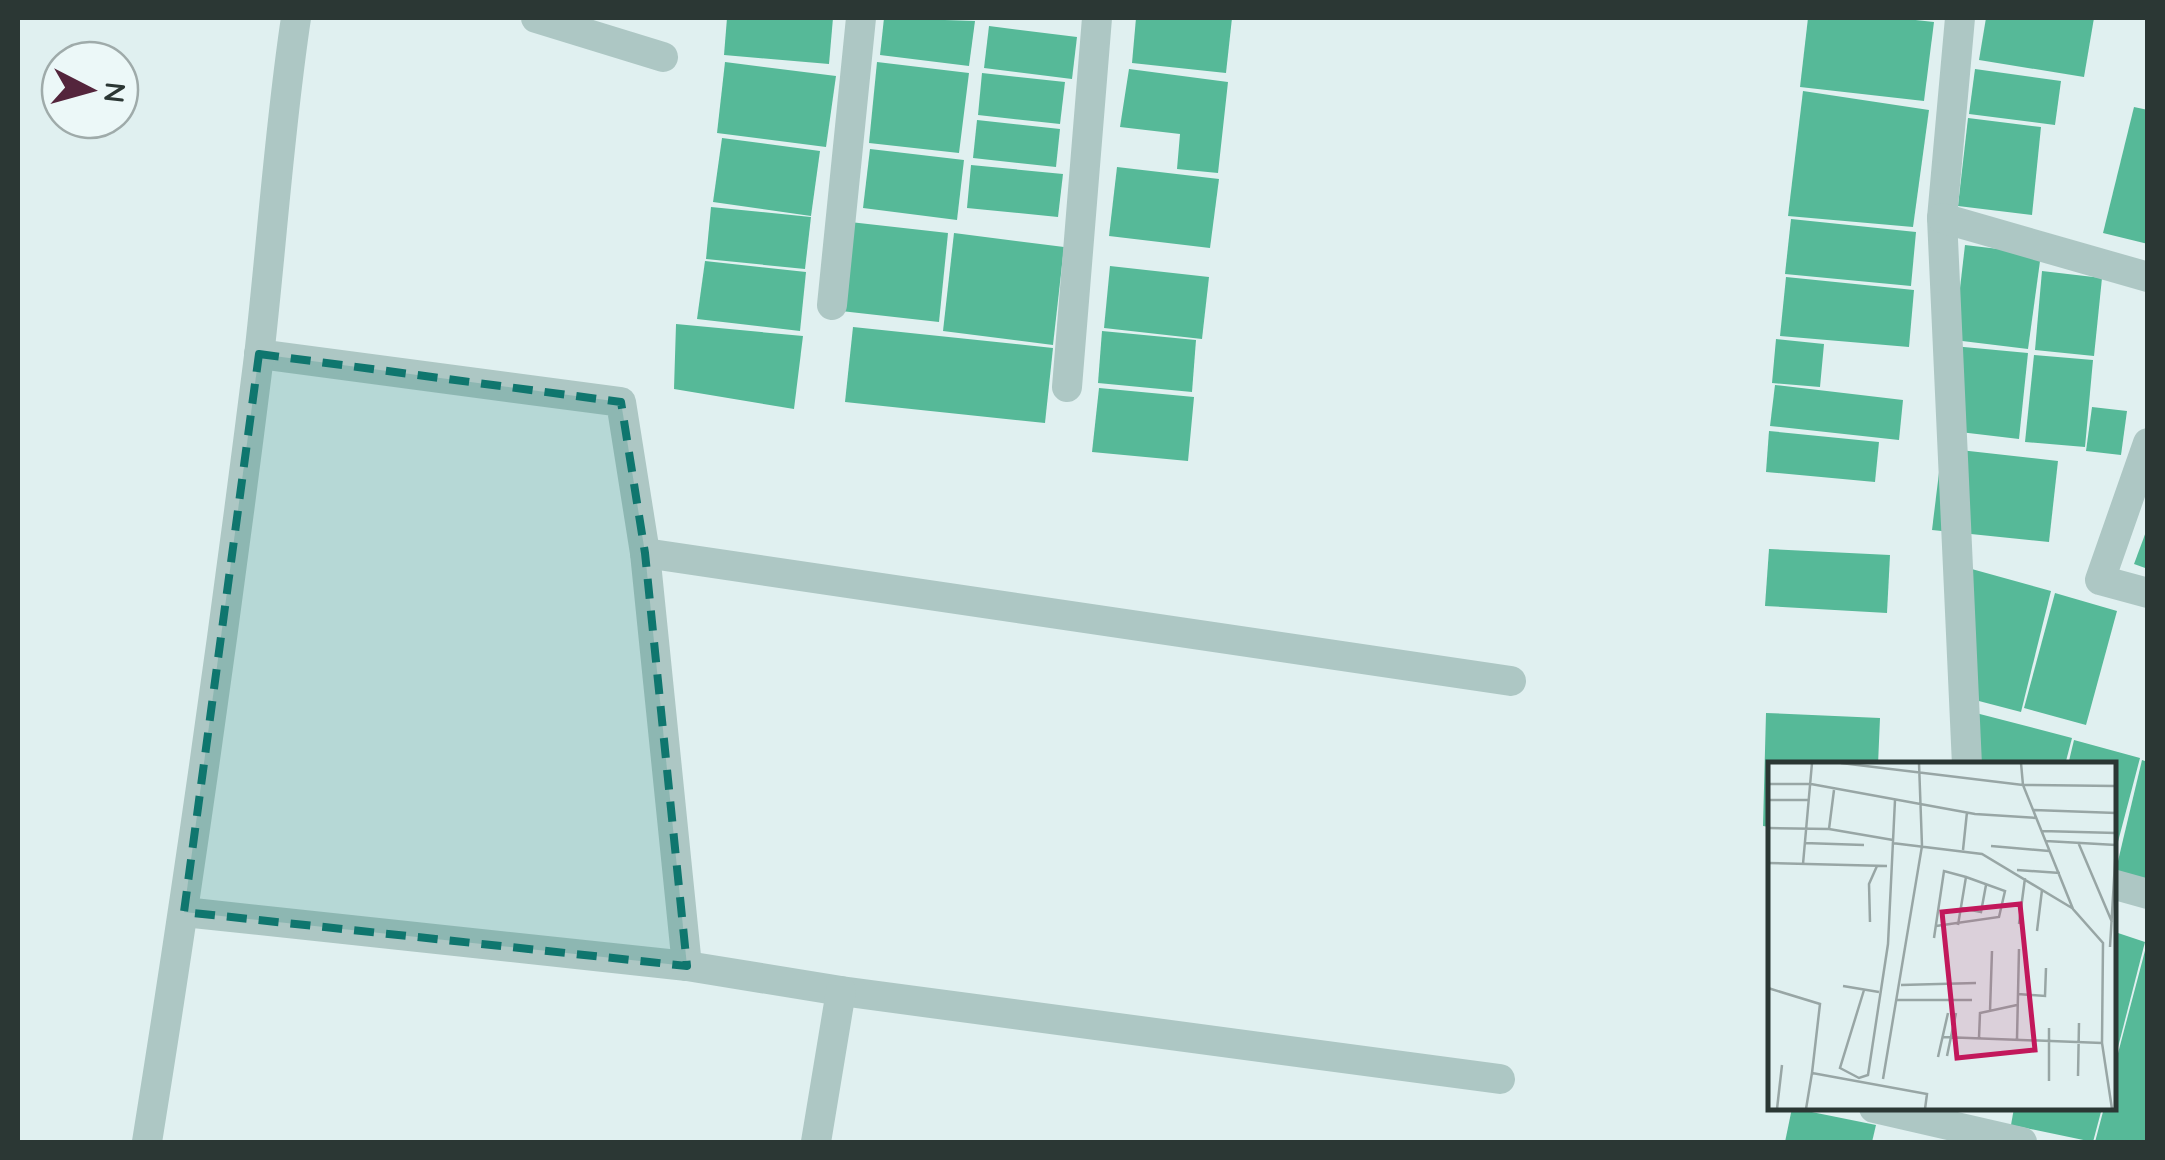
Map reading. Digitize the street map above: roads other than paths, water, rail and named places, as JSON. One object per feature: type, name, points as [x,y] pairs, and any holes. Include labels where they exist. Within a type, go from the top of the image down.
[{"type":"street","points":[[147,1142],[184,912],[259,354],[286,80],[296,18]]},
{"type":"street","points":[[536,18],[663,58]]},
{"type":"street","points":[[832,305],[861,18]]},
{"type":"street","points":[[1067,387],[1097,18]]},
{"type":"street","points":[[1960,18],[1942,218],[1967,762]]},
{"type":"street","points":[[1942,218],[2148,277]]},
{"type":"street","points":[[259,354],[621,402],[645,553],[688,966]]},
{"type":"street","points":[[2148,443],[2100,580],[2148,593]]},
{"type":"street","points":[[645,553],[1511,681]]},
{"type":"street","points":[[2115,885],[2148,894]]},
{"type":"street","points":[[184,912],[688,966],[841,991],[1500,1079]]},
{"type":"street","points":[[816,1142],[841,991]]},
{"type":"street","points":[[1883,1110],[2022,1142]]}]
